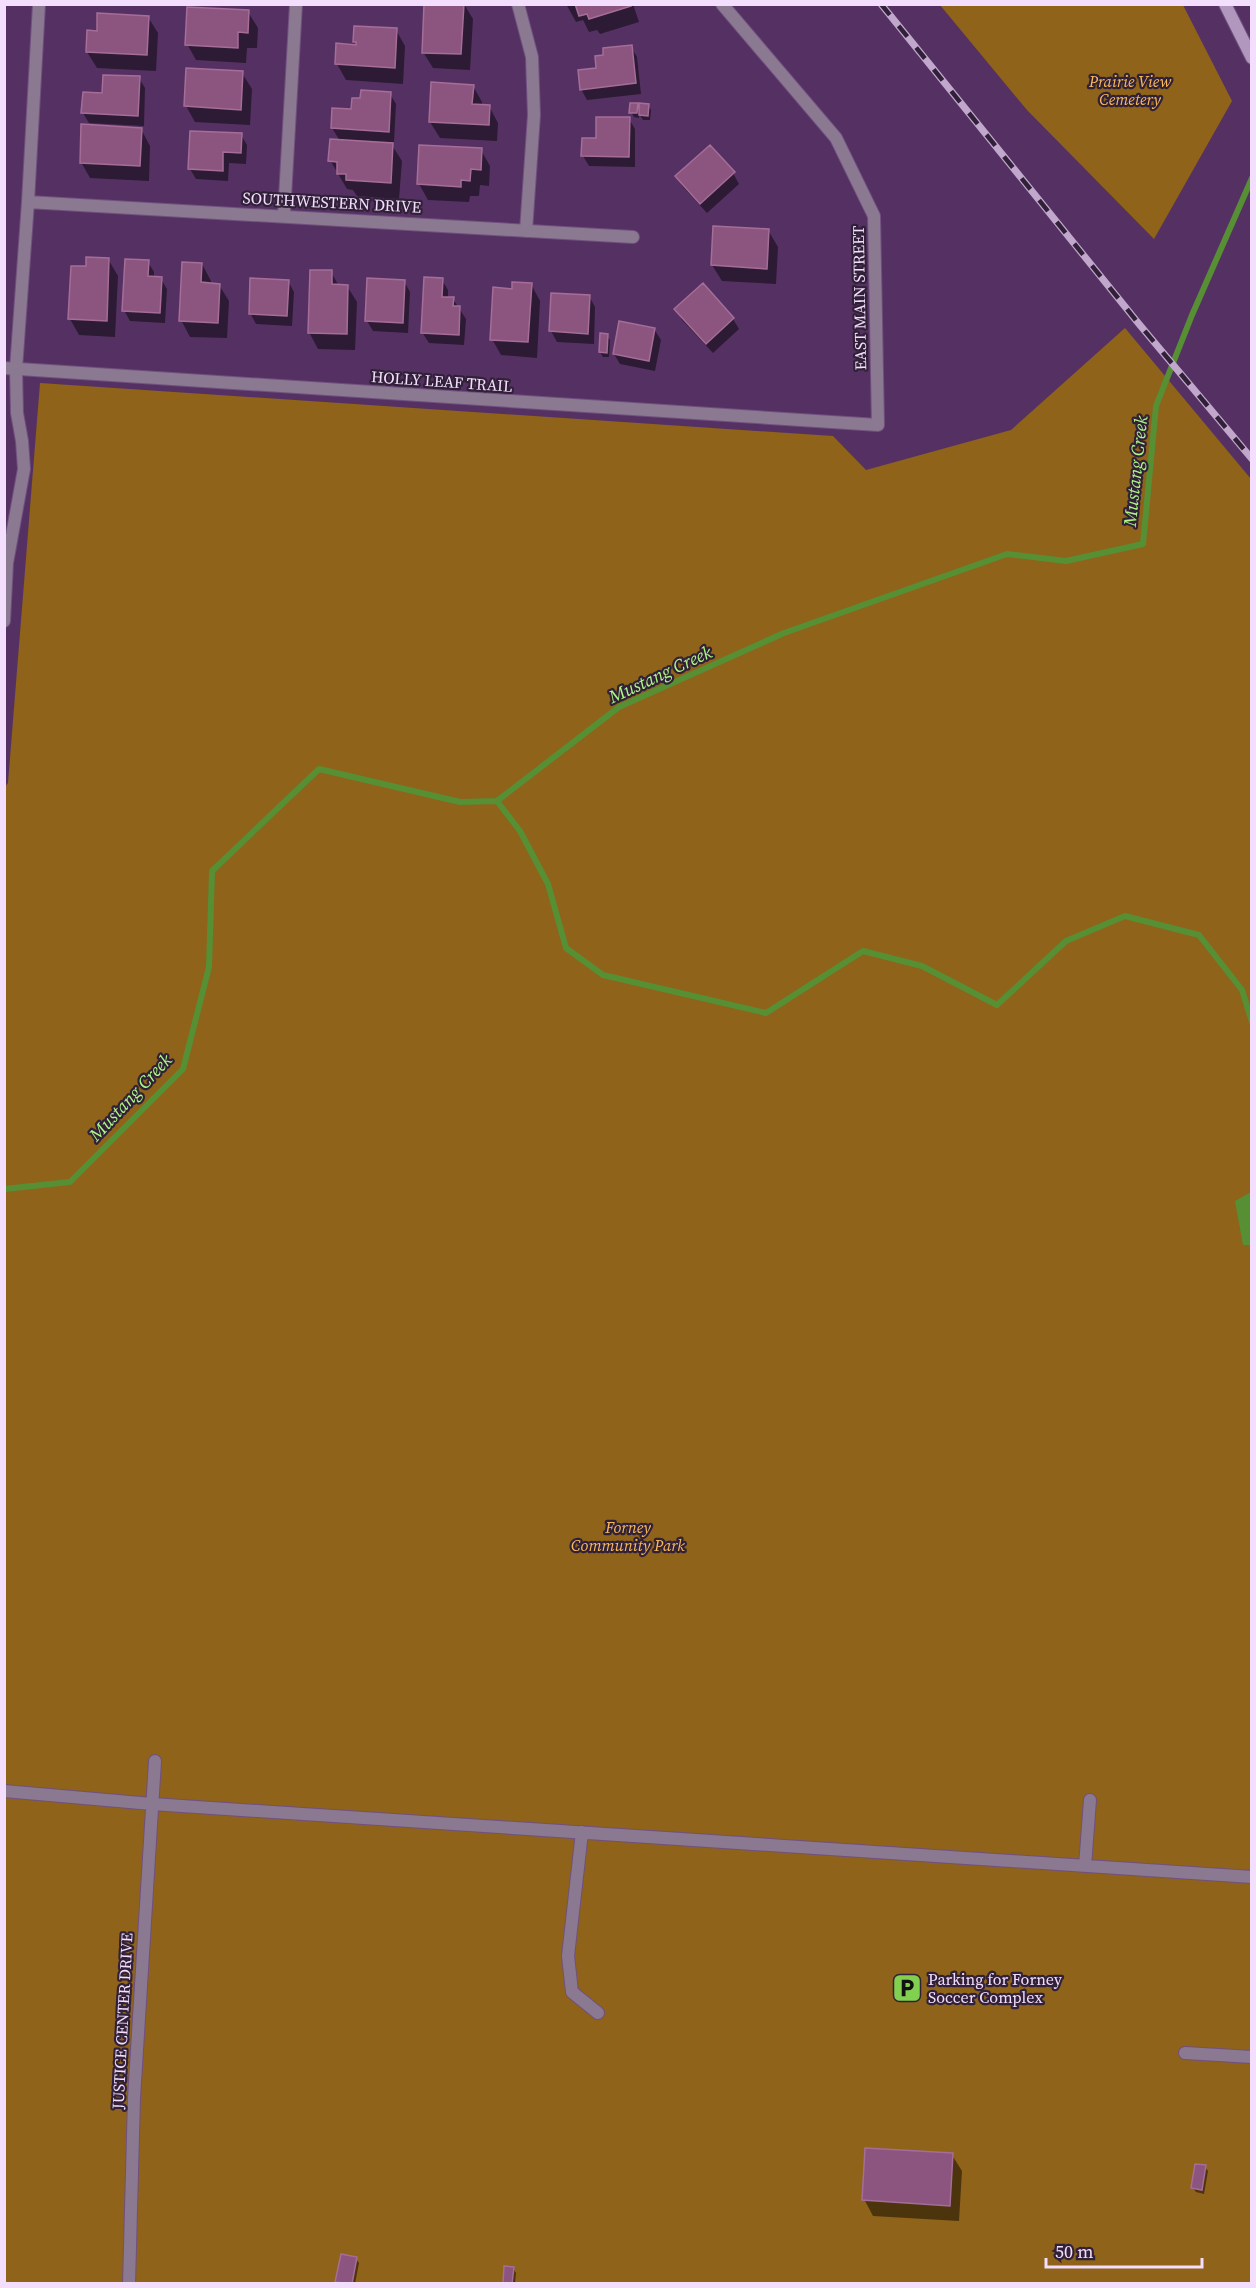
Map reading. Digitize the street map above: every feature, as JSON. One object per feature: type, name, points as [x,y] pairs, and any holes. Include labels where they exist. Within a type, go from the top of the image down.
[{"type":"main road","points":[[1225,4],[1251,58]]},
{"type":"street","points":[[4,621],[7,563],[24,469],[22,441],[10,369],[28,202],[39,4]]},
{"type":"street","points":[[284,215],[296,4]]},
{"type":"street","points":[[518,4],[532,57],[534,115],[526,231]]},
{"type":"street","name":"EAST MAIN STREET","points":[[722,4],[836,138],[874,216],[878,425]]},
{"type":"street","name":"SOUTHWESTERN DRIVE","points":[[28,202],[284,215],[633,237]]},
{"type":"street","name":"HOLLY LEAF TRAIL","points":[[10,369],[878,425]]},
{"type":"street","name":"JUSTICE CENTER DRIVE","points":[[129,2283],[134,2098],[155,1761]]},
{"type":"street","points":[[4,1791],[152,1804],[1251,1878]]},
{"type":"street","points":[[1085,1866],[1090,1800]]},
{"type":"street","points":[[582,1833],[568,1956],[572,1992],[598,2013]]},
{"type":"street","points":[[1185,2053],[1251,2057]]},
{"type":"green space","name":"Prairie View Cemetery","points":[[940,5],[1183,5],[1232,101],[1154,239],[1027,110]]},
{"type":"green space","name":"Forney Community Park","points":[[1125,328],[1251,479],[1251,2283],[5,2284],[4,788],[8,783],[40,383],[833,436],[866,470],[1011,430]]},
{"type":"shaded area","points":[[1251,1192],[1251,1245],[1243,1245],[1235,1201]]},
{"type":"building","points":[[424,4],[464,4],[461,54],[422,53]]},
{"type":"building","points":[[575,4],[630,4],[631,6],[589,19],[587,14],[579,16]]},
{"type":"building","points":[[187,7],[249,10],[248,33],[238,32],[238,48],[185,45]]},
{"type":"building","points":[[97,13],[149,16],[147,55],[86,52],[87,30],[97,31]]},
{"type":"building","points":[[354,26],[397,28],[395,68],[335,64],[336,43],[356,45],[356,42],[353,42]]},
{"type":"building","points":[[632,45],[636,83],[580,90],[578,70],[596,68],[595,56],[603,55],[603,48]]},
{"type":"building","points":[[186,68],[243,71],[241,110],[184,106]]},
{"type":"building","points":[[103,75],[140,76],[138,116],[81,113],[83,92],[102,93]]},
{"type":"building","points":[[431,82],[474,85],[472,104],[490,105],[489,125],[429,122]]},
{"type":"building","points":[[361,90],[391,92],[389,132],[331,128],[332,108],[351,109],[352,98],[360,98]]},
{"type":"building","points":[[630,103],[638,103],[637,113],[629,113]]},
{"type":"building","points":[[639,103],[649,104],[648,116],[639,115]]},
{"type":"building","points":[[596,117],[630,117],[629,157],[581,156],[582,138],[596,138]]},
{"type":"building","points":[[81,124],[142,128],[140,166],[80,163]]},
{"type":"building","points":[[190,131],[242,133],[241,153],[223,152],[223,171],[188,169]]},
{"type":"building","points":[[330,139],[393,143],[391,183],[346,180],[346,174],[337,174],[337,162],[328,161]]},
{"type":"building","points":[[419,145],[482,148],[481,170],[471,169],[470,181],[461,180],[461,187],[417,184]]},
{"type":"building","points":[[710,145],[735,172],[700,204],[675,176]]},
{"type":"building","points":[[713,226],[769,229],[767,269],[711,265]]},
{"type":"building","points":[[86,257],[109,258],[107,321],[68,319],[71,266],[86,266]]},
{"type":"building","points":[[125,259],[149,260],[148,276],[162,277],[160,313],[122,311]]},
{"type":"building","points":[[182,262],[202,263],[201,282],[220,284],[218,323],[179,321]]},
{"type":"building","points":[[310,270],[332,270],[332,284],[348,285],[347,334],[308,333]]},
{"type":"building","points":[[424,277],[443,278],[442,297],[454,297],[453,306],[460,306],[459,335],[421,333]]},
{"type":"building","points":[[250,278],[289,280],[287,316],[249,314]]},
{"type":"building","points":[[367,278],[405,280],[403,323],[365,321]]},
{"type":"building","points":[[512,282],[532,283],[528,342],[490,340],[493,287],[512,289]]},
{"type":"building","points":[[703,283],[734,318],[706,344],[674,309]]},
{"type":"building","points":[[551,293],[590,295],[588,334],[549,331]]},
{"type":"building","points":[[619,321],[655,328],[649,361],[613,354]]},
{"type":"building","points":[[600,333],[608,334],[607,353],[599,352]]},
{"type":"building","points":[[865,2148],[953,2153],[950,2206],[862,2200]]},
{"type":"building","points":[[1195,2164],[1206,2165],[1202,2190],[1191,2188]]},
{"type":"building","points":[[341,2254],[357,2257],[352,2284],[335,2282]]},
{"type":"building","points":[[504,2266],[514,2267],[512,2284],[503,2284]]},
{"type":"waterway","name":"Mustang Creek","points":[[4,1189],[70,1182],[183,1069],[209,967],[212,871],[319,769],[460,802],[497,801],[619,707],[784,633],[1007,554],[1066,561],[1143,544],[1156,406],[1192,315],[1252,178]]},
{"type":"waterway","points":[[497,801],[520,831],[548,884],[566,948],[603,975],[766,1013],[863,951],[922,966],[997,1005],[1066,941],[1125,916],[1199,935],[1242,990],[1252,1022]]},
{"type":"railway","points":[[881,4],[1139,324],[1252,459]]},
{"type":"place","name":"Parking for Forney Soccer Complex","points":[[907,1988]]}]
